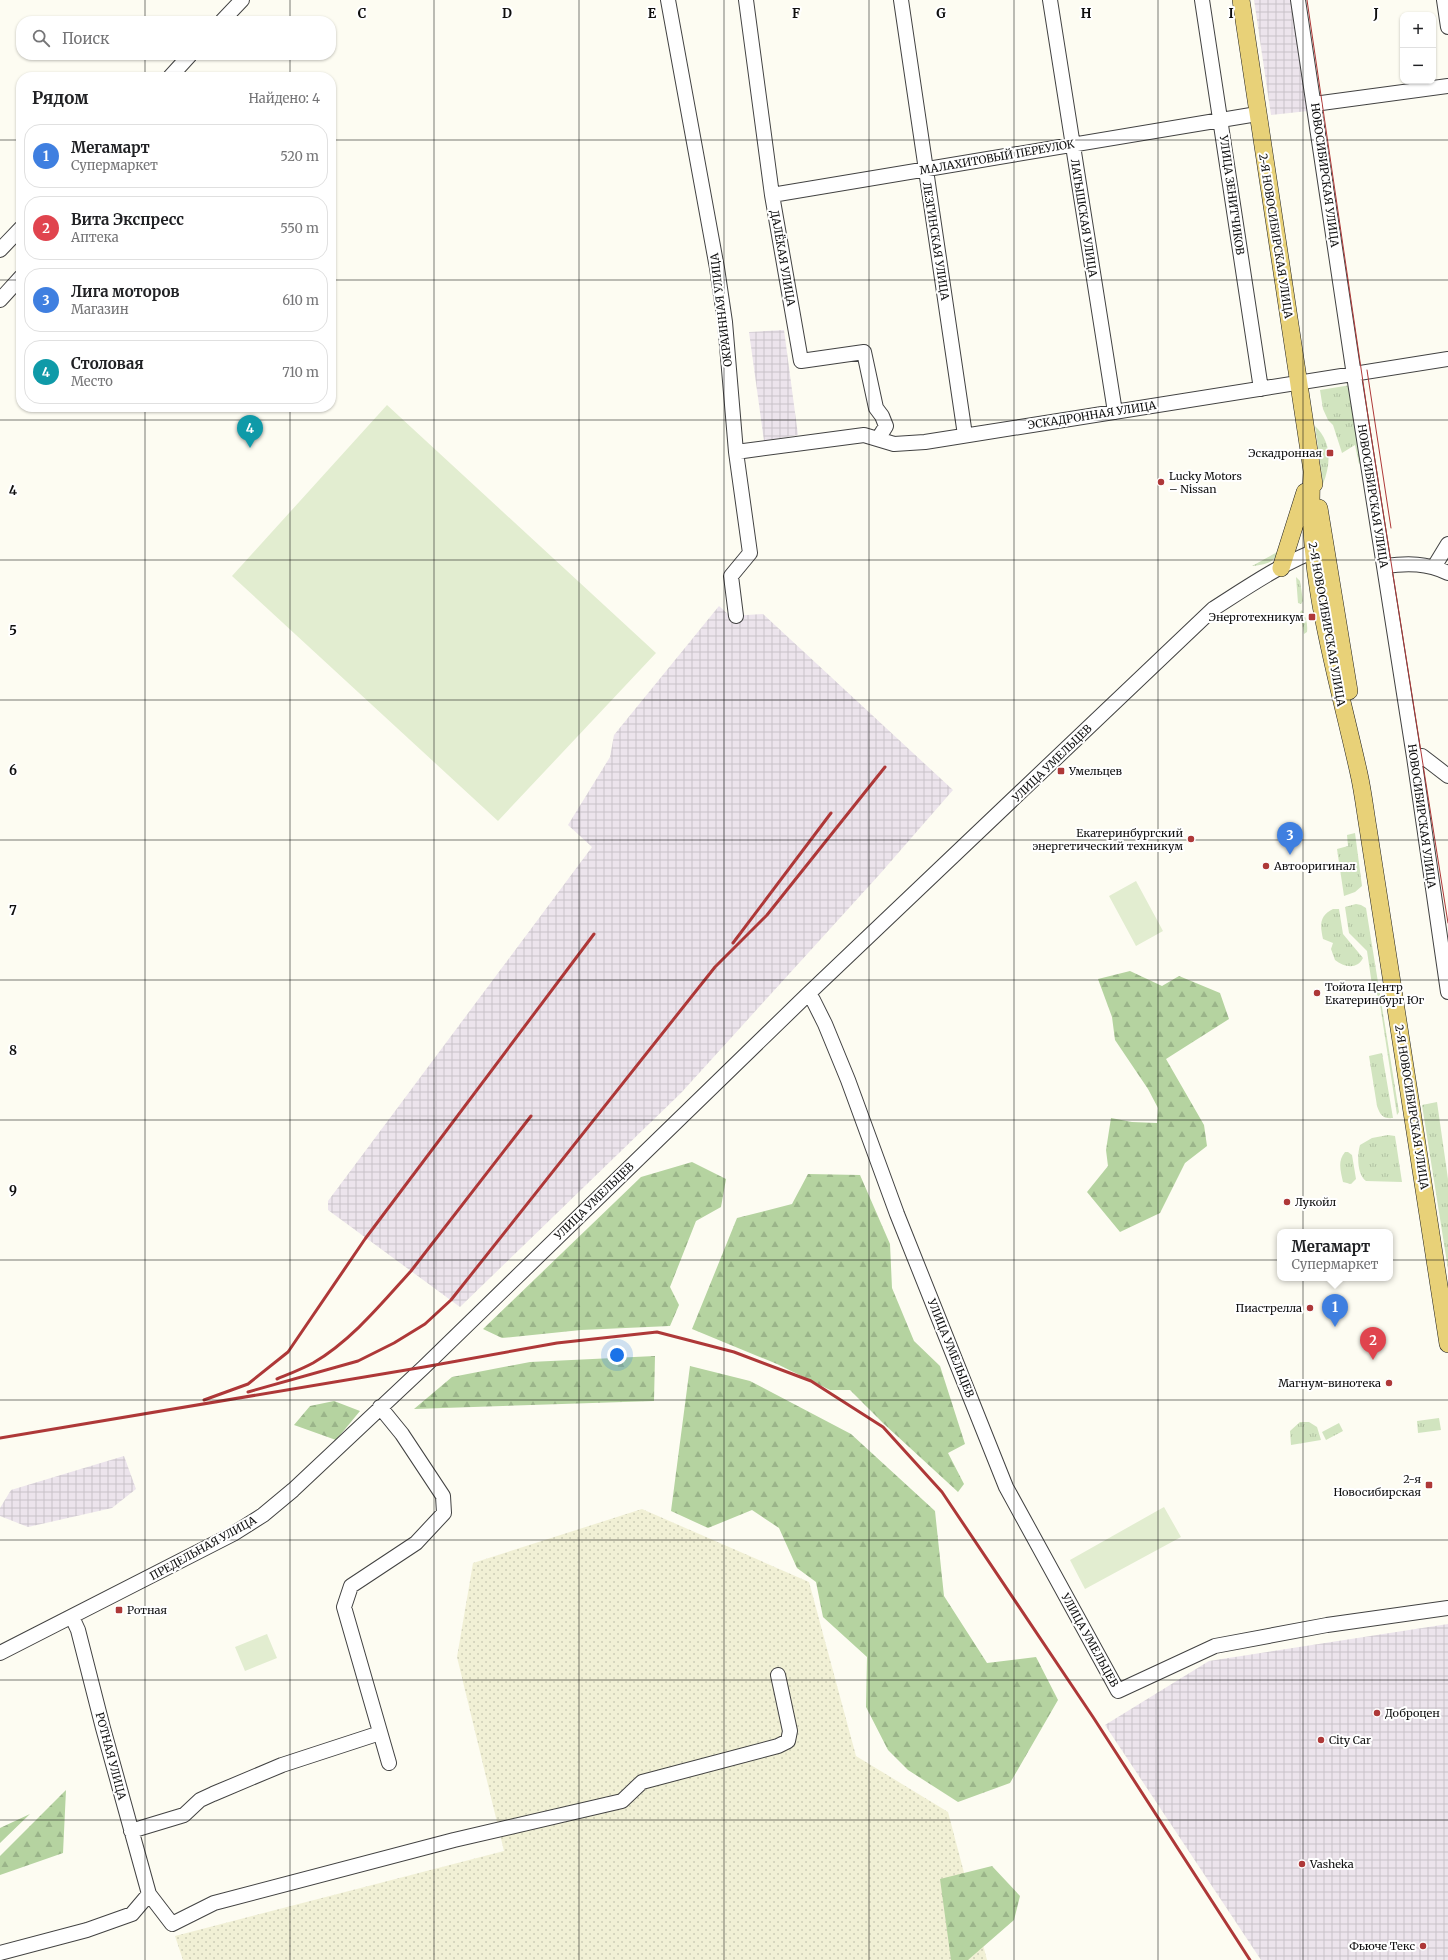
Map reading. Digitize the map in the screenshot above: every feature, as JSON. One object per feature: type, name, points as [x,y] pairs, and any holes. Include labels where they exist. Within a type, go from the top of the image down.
[{"type":"main road","name":"2-Я НОВОСИБИРСКАЯ УЛИЦА","points":[[1241,0],[1312,473],[1309,506],[1319,549],[1330,651],[1359,774],[1448,1344]]},
{"type":"main road","points":[[1281,568],[1312,473]]},
{"type":"street","name":"ОКРАИННАЯ УЛИЦА","points":[[668,0],[718,268],[725,322],[736,452],[750,553],[731,576],[736,616]]},
{"type":"street","name":"ДАЛЁКАЯ УЛИЦА","points":[[746,0],[772,196],[801,361],[864,352],[876,408],[882,416],[886,426],[878,439]]},
{"type":"street","name":"ЛЕЗГИНСКАЯ УЛИЦА","points":[[901,0],[965,435]]},
{"type":"street","name":"ЛАТЫШСКАЯ УЛИЦА","points":[[1050,0],[1115,412]]},
{"type":"street","name":"УЛИЦА ЗЕНИТЧИКОВ","points":[[1202,0],[1261,389]]},
{"type":"street","name":"НОВОСИБИРСКАЯ УЛИЦА","points":[[1298,0],[1414,757],[1448,992]]},
{"type":"street","points":[[1444,0],[1448,27]]},
{"type":"street","points":[[227,16],[239,3]]},
{"type":"street","points":[[175,72],[185,60]]},
{"type":"street","points":[[1314,104],[1448,86]]},
{"type":"street","name":"МАЛАХИТОВЫЙ ПЕРЕУЛОК","points":[[772,196],[1072,144],[1257,114]]},
{"type":"street","points":[[0,250],[16,233]]},
{"type":"street","points":[[0,300],[16,282]]},
{"type":"street","name":"ЭСКАДРОННАЯ УЛИЦА","points":[[736,452],[864,435],[894,444],[925,442],[1448,359]]},
{"type":"street","points":[[1434,567],[1448,544]]},
{"type":"street","name":"УЛИЦА УМЕЛЬЦЕВ","points":[[380,1407],[807,995],[1213,609],[1281,568],[1319,549]]},
{"type":"street","points":[[1385,566],[1409,563],[1434,567],[1448,573]]},
{"type":"street","points":[[1414,757],[1422,756],[1448,776]]},
{"type":"street","name":"УЛИЦА УМЕЛЬЦЕВ","points":[[807,995],[813,1000],[825,1024],[848,1080],[897,1214],[1006,1487],[1118,1691],[1215,1646],[1327,1625],[1448,1608]]},
{"type":"street","points":[[380,1407],[402,1434],[443,1496],[444,1513],[416,1543],[351,1586],[344,1607],[389,1763]]},
{"type":"street","name":"ПРЕДЕЛЬНАЯ УЛИЦА","points":[[0,1652],[72,1617],[233,1534],[263,1515],[293,1490],[380,1407]]},
{"type":"street","name":"РОТНАЯ УЛИЦА","points":[[72,1617],[78,1630],[149,1894]]},
{"type":"street","points":[[0,1953],[87,1930],[132,1914],[149,1894],[172,1924],[214,1903],[454,1840],[622,1801],[642,1782],[778,1746],[788,1741],[790,1731],[778,1675]]},
{"type":"street","points":[[131,1831],[184,1815],[200,1800],[282,1765],[380,1733]]},
{"type":"shaded area","points":[[1254,0],[1292,0],[1308,111],[1271,115]]},
{"type":"shaded area","points":[[784,330],[798,435],[764,441],[749,332]]},
{"type":"shaded area","points":[[719,606],[730,616],[763,614],[953,790],[879,875],[681,1093],[460,1307],[328,1210],[328,1201],[592,847],[568,825],[610,757],[614,735]]},
{"type":"shaded area","points":[[124,1456],[136,1489],[112,1508],[28,1527],[0,1516],[0,1508],[11,1490]]},
{"type":"shaded area","points":[[1448,1624],[1448,1960],[1261,1960],[1105,1725],[1209,1661]]},
{"type":"green space","points":[[1351,385],[1362,461],[1359,464],[1355,445],[1342,453],[1333,425],[1328,420],[1323,409],[1320,390]]},
{"type":"green space","points":[[387,405],[656,653],[498,821],[232,576]]},
{"type":"green space","points":[[1315,426],[1321,432],[1327,446],[1328,469],[1323,484]]},
{"type":"green space","points":[[1281,550],[1270,562],[1252,566]]},
{"type":"green space","points":[[1296,577],[1300,581],[1303,601],[1301,604],[1298,603]]},
{"type":"green space","points":[[1302,610],[1306,618],[1307,626],[1307,632],[1304,634],[1300,612]]},
{"type":"green space","points":[[1355,833],[1362,886],[1355,892],[1344,896],[1337,849],[1348,846],[1347,835]]},
{"type":"green space","points":[[1136,881],[1163,931],[1136,946],[1109,896]]},
{"type":"green space","points":[[1356,904],[1366,908],[1399,1112],[1397,1115],[1379,998],[1372,985],[1367,951],[1349,933],[1345,907]]},
{"type":"green space","points":[[1333,909],[1339,909],[1343,934],[1363,958],[1354,966],[1346,966],[1335,960],[1331,949],[1333,943],[1323,939],[1321,925],[1323,918]]},
{"type":"green space","points":[[1130,971],[1162,986],[1179,976],[1220,993],[1229,1019],[1166,1059],[1204,1125],[1207,1146],[1185,1163],[1160,1213],[1120,1232],[1087,1192],[1108,1166],[1106,1150],[1111,1118],[1132,1122],[1157,1123],[1158,1108],[1148,1089],[1115,1040],[1112,1017],[1098,979]]},
{"type":"green space","points":[[1382,1053],[1393,1118],[1382,1116],[1377,1106],[1369,1056]]},
{"type":"green space","points":[[1437,1102],[1448,1179],[1448,1269],[1422,1105]]},
{"type":"green space","points":[[1388,1135],[1395,1136],[1402,1182],[1366,1181],[1359,1170],[1358,1164],[1360,1145],[1372,1138]]},
{"type":"green space","points":[[1345,1152],[1352,1155],[1356,1179],[1351,1184],[1343,1182],[1341,1174],[1340,1163]]},
{"type":"green space","points":[[692,1162],[726,1179],[721,1207],[696,1221],[670,1287],[679,1305],[670,1326],[581,1330],[502,1338],[483,1329],[641,1177]]},
{"type":"green space","points":[[808,1174],[860,1175],[890,1244],[892,1288],[914,1341],[940,1366],[965,1444],[948,1453],[964,1484],[958,1492],[884,1424],[850,1390],[830,1390],[777,1364],[692,1329],[737,1218],[792,1204]]},
{"type":"green space","points":[[655,1356],[654,1401],[414,1409],[452,1377],[530,1362]]},
{"type":"green space","points":[[690,1366],[750,1381],[851,1434],[935,1511],[944,1596],[987,1663],[1036,1657],[1058,1700],[1010,1783],[958,1802],[908,1770],[888,1750],[866,1707],[867,1657],[823,1617],[816,1582],[797,1568],[779,1528],[752,1510],[708,1528],[671,1511]]},
{"type":"green space","points":[[334,1401],[360,1411],[336,1440],[294,1425],[310,1406]]},
{"type":"green space","points":[[1439,1418],[1441,1430],[1418,1433],[1417,1421]]},
{"type":"green space","points":[[1300,1422],[1309,1422],[1317,1427],[1321,1440],[1291,1445],[1290,1431]]},
{"type":"green space","points":[[1339,1423],[1343,1431],[1326,1440],[1322,1432]]},
{"type":"green space","points":[[1164,1507],[1181,1537],[1085,1589],[1070,1560]]},
{"type":"green space","points":[[642,1509],[809,1582],[856,1756],[948,1812],[987,1960],[183,1960],[175,1936],[504,1851],[457,1657],[473,1563]]},
{"type":"green space","points":[[267,1634],[277,1658],[245,1671],[235,1647]]},
{"type":"green space","points":[[66,1790],[63,1853],[0,1875],[0,1856]]},
{"type":"green space","points":[[30,1814],[0,1843],[0,1828]]},
{"type":"green space","points":[[992,1866],[1020,1896],[1014,1920],[968,1960],[951,1960],[940,1879]]},
{"type":"tram line","points":[[1307,0],[1368,416],[1448,923]]},
{"type":"tram line","points":[[1367,370],[1391,528]]},
{"type":"railway","points":[[248,1392],[358,1361],[394,1343],[425,1324],[451,1300],[715,967],[767,915],[885,767]]},
{"type":"railway","points":[[733,943],[831,813]]},
{"type":"railway","points":[[204,1400],[248,1384],[288,1352],[365,1239],[594,934]]},
{"type":"railway","points":[[277,1379],[309,1365],[327,1354],[365,1321],[411,1271],[531,1116]]},
{"type":"railway","points":[[0,1438],[424,1367],[557,1343],[657,1332],[734,1352],[811,1381],[883,1427],[942,1492],[1093,1717],[1250,1960]]},
{"type":"place","name":"Столовая","points":[[250,448]]},
{"type":"place","name":"Эскадронная","points":[[1330,453]]},
{"type":"place","name":"Lucky Motors – Nissan","points":[[1161,482]]},
{"type":"place","name":"Энерготехникум","points":[[1312,617]]},
{"type":"place","name":"Умельцев","points":[[1061,771]]},
{"type":"place","name":"Екатеринбургский энергетический техникум","points":[[1191,839]]},
{"type":"place","name":"Лига моторов","points":[[1290,855]]},
{"type":"place","name":"Автооригинал","points":[[1266,866]]},
{"type":"place","name":"Тойота Центр Екатеринбург Юг","points":[[1317,993]]},
{"type":"place","name":"Лукойл","points":[[1287,1202]]},
{"type":"place","name":"Пиастрелла","points":[[1310,1308]]},
{"type":"place","name":"Мегамарт","points":[[1335,1327]]},
{"type":"place","name":"Вита Экспресс","points":[[1373,1360]]},
{"type":"place","name":"Магнум-винотека","points":[[1389,1383]]},
{"type":"place","name":"2-я Новосибирская","points":[[1429,1485]]},
{"type":"place","name":"Ротная","points":[[119,1610]]},
{"type":"place","name":"Доброцен","points":[[1377,1713]]},
{"type":"place","name":"City Car","points":[[1321,1740]]},
{"type":"place","name":"Vasheka","points":[[1302,1864]]},
{"type":"place","name":"Фьюче Текс","points":[[1423,1946]]}]
